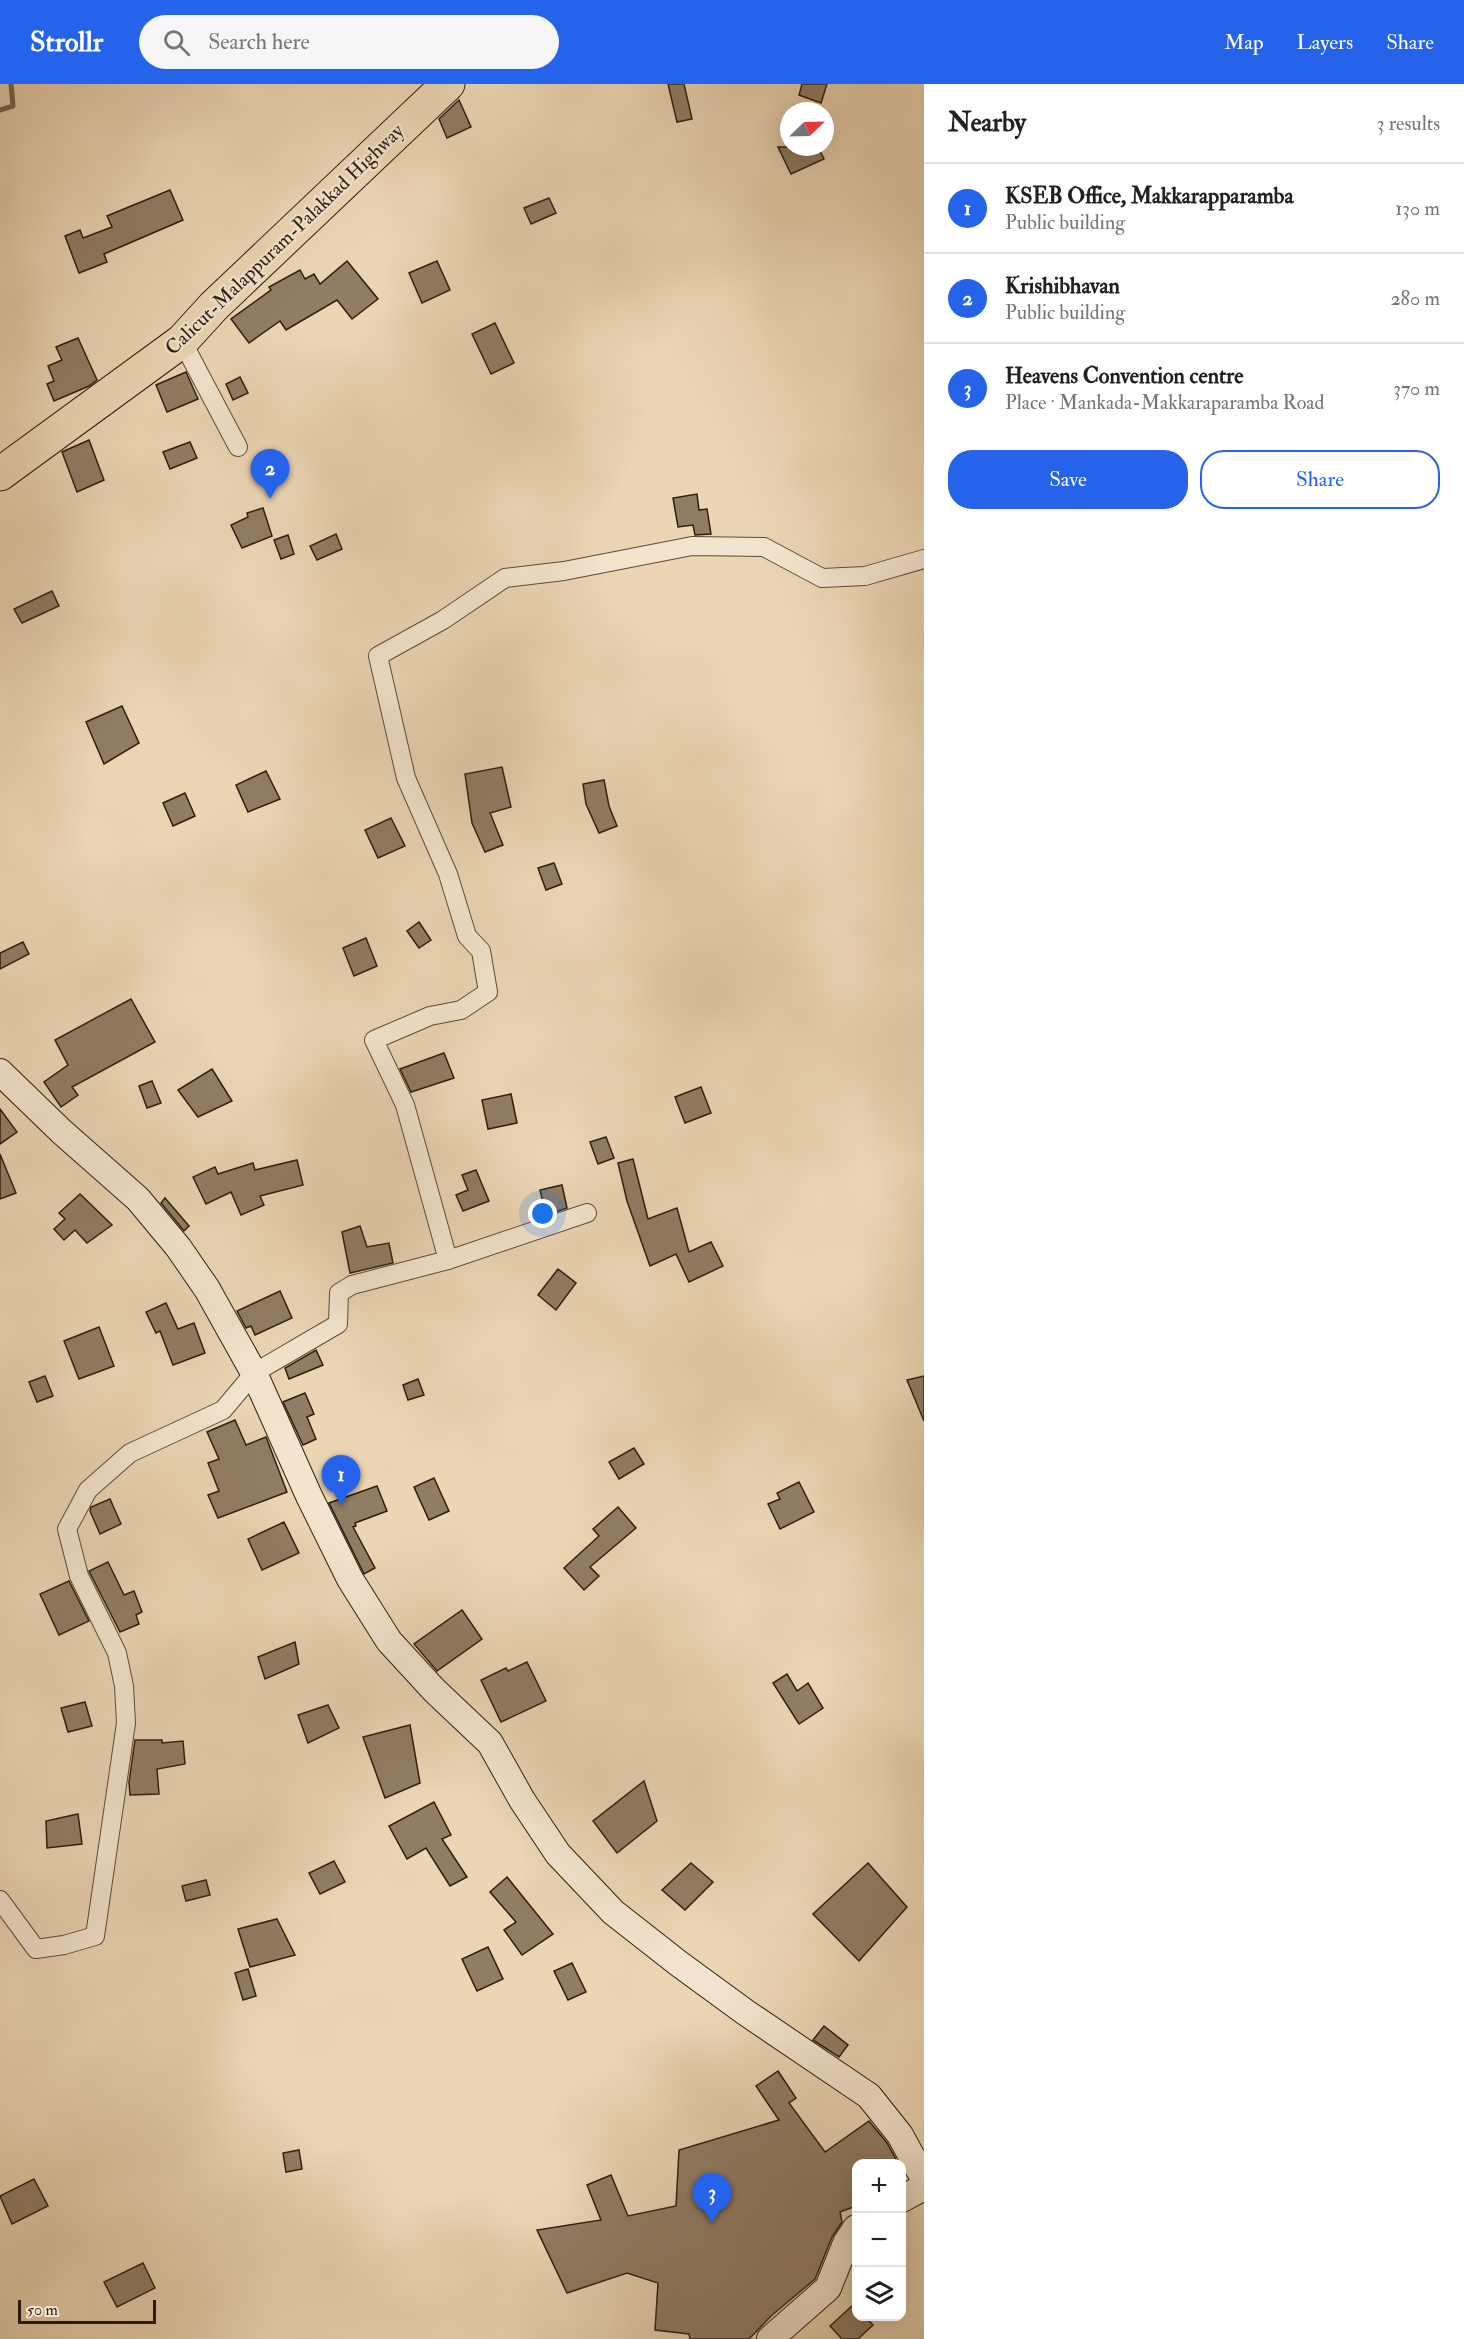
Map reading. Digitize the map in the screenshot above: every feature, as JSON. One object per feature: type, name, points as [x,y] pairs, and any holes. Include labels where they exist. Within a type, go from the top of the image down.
[{"type":"highway","name":"Calicut-Malappuram-Palakkad Highway","points":[[0,474],[182,341],[214,306],[448,84]]},
{"type":"main road","points":[[0,1072],[62,1132],[138,1199],[178,1247],[207,1289],[254,1373],[309,1496],[350,1579],[389,1641],[434,1690],[489,1743],[522,1800],[558,1854],[613,1912],[678,1963],[745,2013],[869,2096],[900,2135],[924,2179]]},
{"type":"main road","points":[[906,2197],[924,2187]]},
{"type":"main road","points":[[770,2339],[828,2288],[846,2243],[852,2234]]},
{"type":"street","points":[[182,341],[238,447]]},
{"type":"street","points":[[448,1260],[405,1105],[374,1040],[430,1016],[461,1010],[488,992],[481,951],[467,936],[448,874],[406,778],[378,656],[443,620],[505,578],[564,571],[692,546],[764,547],[822,579],[865,576],[924,559]]},
{"type":"street","points":[[0,1900],[36,1948],[64,1945],[95,1936],[126,1723],[124,1686],[117,1653],[79,1576],[67,1529],[88,1490],[130,1453],[223,1410],[254,1373],[338,1324],[339,1293],[352,1285],[448,1260],[587,1213]]},
{"type":"building","points":[[668,84],[684,84],[692,119],[677,122]]},
{"type":"building","points":[[802,84],[827,84],[821,102],[799,95]]},
{"type":"building","points":[[459,100],[471,127],[447,138],[439,119]]},
{"type":"building","points":[[782,156],[822,156],[824,159],[791,174]]},
{"type":"building","points":[[170,190],[183,220],[104,254],[107,262],[79,273],[65,236],[80,230],[83,238],[112,227],[107,216]]},
{"type":"building","points":[[549,198],[556,213],[531,224],[524,208]]},
{"type":"building","points":[[347,261],[378,299],[352,319],[337,300],[286,330],[280,321],[249,343],[231,319],[271,290],[269,287],[300,270],[305,279],[314,274],[320,284]]},
{"type":"building","points":[[437,261],[450,290],[422,303],[409,273]]},
{"type":"building","points":[[495,323],[514,363],[491,374],[472,334]]},
{"type":"building","points":[[78,338],[97,380],[89,386],[54,401],[47,384],[54,381],[48,366],[62,360],[56,347]]},
{"type":"building","points":[[186,372],[198,399],[167,412],[156,385]]},
{"type":"building","points":[[240,377],[248,393],[233,400],[226,384]]},
{"type":"building","points":[[89,440],[104,480],[77,492],[62,452]]},
{"type":"building","points":[[190,442],[197,458],[170,469],[163,452]]},
{"type":"building","points":[[697,494],[699,510],[707,509],[711,534],[695,535],[693,525],[678,527],[673,498]]},
{"type":"building","points":[[263,508],[272,536],[242,548],[231,525],[248,517],[247,513]]},
{"type":"building","points":[[336,534],[342,549],[317,560],[310,546]]},
{"type":"building","points":[[288,535],[294,554],[281,559],[274,540]]},
{"type":"building","points":[[52,591],[59,606],[22,623],[14,609]]},
{"type":"building","points":[[122,706],[139,743],[104,764],[86,722]]},
{"type":"building","points":[[502,767],[511,807],[490,813],[503,845],[485,852],[472,823],[465,774]]},
{"type":"building","points":[[266,771],[280,799],[248,812],[236,785]]},
{"type":"building","points":[[604,780],[609,806],[617,826],[599,833],[586,804],[583,784]]},
{"type":"building","points":[[185,793],[195,816],[173,826],[163,803]]},
{"type":"building","points":[[391,818],[405,846],[378,858],[365,830]]},
{"type":"building","points":[[554,863],[562,884],[546,890],[538,868]]},
{"type":"building","points":[[419,922],[431,940],[419,948],[407,931]]},
{"type":"building","points":[[366,938],[377,966],[354,976],[343,948]]},
{"type":"building","points":[[23,942],[29,954],[0,969],[0,953]]},
{"type":"building","points":[[131,999],[155,1042],[72,1087],[78,1095],[61,1107],[44,1082],[68,1065],[55,1040]]},
{"type":"building","points":[[444,1053],[454,1078],[411,1092],[400,1069]]},
{"type":"building","points":[[212,1069],[232,1101],[198,1117],[178,1090]]},
{"type":"building","points":[[152,1081],[161,1103],[147,1108],[139,1086]]},
{"type":"building","points":[[701,1087],[711,1113],[685,1123],[675,1097]]},
{"type":"building","points":[[511,1094],[517,1123],[488,1129],[482,1100]]},
{"type":"building","points":[[0,1109],[17,1132],[0,1144]]},
{"type":"building","points":[[606,1137],[614,1158],[598,1164],[590,1142]]},
{"type":"building","points":[[0,1154],[16,1193],[0,1199]]},
{"type":"building","points":[[633,1159],[648,1219],[677,1208],[689,1252],[711,1242],[723,1266],[689,1282],[676,1254],[650,1266],[627,1201],[618,1163]]},
{"type":"building","points":[[297,1160],[303,1185],[260,1196],[264,1205],[241,1215],[231,1192],[206,1204],[193,1177],[215,1167],[218,1174],[253,1163],[255,1170]]},
{"type":"building","points":[[476,1170],[489,1201],[463,1211],[456,1195],[468,1190],[462,1175]]},
{"type":"building","points":[[562,1185],[567,1208],[546,1215],[540,1190]]},
{"type":"building","points":[[80,1194],[112,1225],[87,1243],[75,1230],[64,1240],[54,1229],[65,1219],[59,1213]]},
{"type":"building","points":[[165,1198],[189,1226],[184,1231],[161,1203]]},
{"type":"building","points":[[360,1226],[367,1247],[389,1243],[393,1263],[350,1273],[342,1232]]},
{"type":"building","points":[[558,1269],[576,1283],[556,1310],[538,1295]]},
{"type":"building","points":[[280,1291],[292,1318],[255,1335],[251,1326],[246,1328],[237,1311]]},
{"type":"building","points":[[166,1303],[178,1329],[194,1323],[205,1353],[173,1365],[160,1331],[156,1333],[146,1312]]},
{"type":"building","points":[[99,1327],[114,1366],[79,1379],[64,1341]]},
{"type":"building","points":[[316,1350],[323,1365],[289,1379],[285,1368]]},
{"type":"building","points":[[45,1376],[53,1396],[37,1402],[29,1382]]},
{"type":"building","points":[[924,1376],[924,1421],[907,1380]]},
{"type":"building","points":[[418,1379],[424,1395],[408,1400],[403,1385]]},
{"type":"building","points":[[305,1393],[314,1414],[307,1417],[316,1439],[303,1445],[283,1402]]},
{"type":"building","points":[[235,1420],[246,1445],[266,1437],[287,1492],[218,1518],[208,1495],[219,1491],[208,1463],[219,1459],[207,1432]]},
{"type":"building","points":[[634,1448],[644,1464],[619,1479],[609,1462]]},
{"type":"building","points":[[434,1478],[449,1511],[429,1520],[414,1487]]},
{"type":"building","points":[[799,1482],[814,1512],[780,1529],[768,1504],[780,1499],[777,1493]]},
{"type":"building","points":[[377,1486],[387,1511],[355,1523],[356,1526],[353,1527],[375,1568],[364,1574],[329,1503]]},
{"type":"building","points":[[110,1499],[121,1524],[100,1534],[90,1511],[91,1507]]},
{"type":"building","points":[[618,1507],[636,1528],[590,1567],[599,1576],[584,1590],[564,1568],[599,1536],[593,1529]]},
{"type":"building","points":[[284,1522],[299,1553],[262,1570],[248,1539]]},
{"type":"building","points":[[108,1562],[124,1595],[134,1591],[142,1612],[136,1615],[139,1624],[120,1632],[89,1571]]},
{"type":"building","points":[[69,1581],[89,1621],[59,1635],[40,1594]]},
{"type":"building","points":[[462,1610],[482,1639],[437,1671],[414,1644]]},
{"type":"building","points":[[295,1642],[299,1664],[265,1679],[258,1657]]},
{"type":"building","points":[[527,1662],[546,1701],[501,1722],[481,1680],[506,1668],[508,1671]]},
{"type":"building","points":[[787,1674],[797,1691],[808,1683],[823,1708],[799,1724],[773,1683]]},
{"type":"building","points":[[85,1702],[92,1726],[68,1732],[61,1708]]},
{"type":"building","points":[[328,1705],[339,1728],[308,1743],[298,1715]]},
{"type":"building","points":[[410,1725],[420,1783],[385,1798],[363,1737]]},
{"type":"building","points":[[135,1740],[162,1740],[162,1743],[183,1741],[185,1764],[157,1769],[159,1794],[130,1795],[129,1782]]},
{"type":"building","points":[[644,1781],[657,1821],[617,1853],[593,1821]]},
{"type":"building","points":[[434,1802],[451,1835],[442,1839],[467,1877],[450,1886],[426,1848],[407,1859],[389,1826]]},
{"type":"building","points":[[78,1814],[82,1844],[47,1848],[46,1821]]},
{"type":"building","points":[[334,1861],[345,1882],[320,1894],[309,1873]]},
{"type":"building","points":[[691,1863],[713,1882],[685,1910],[662,1890]]},
{"type":"building","points":[[868,1863],[907,1907],[859,1961],[813,1914]]},
{"type":"building","points":[[507,1877],[553,1934],[522,1955],[504,1930],[516,1922],[490,1892]]},
{"type":"building","points":[[206,1880],[210,1895],[186,1901],[182,1886]]},
{"type":"building","points":[[277,1919],[295,1955],[250,1967],[238,1929]]},
{"type":"building","points":[[488,1947],[503,1979],[477,1991],[462,1959]]},
{"type":"building","points":[[572,1963],[586,1992],[568,2000],[554,1971]]},
{"type":"building","points":[[248,1969],[256,1996],[243,2000],[235,1973]]},
{"type":"building","points":[[824,2026],[848,2045],[839,2057],[813,2040]]},
{"type":"building","points":[[778,2071],[796,2098],[789,2103],[825,2152],[869,2121],[887,2143],[896,2159],[852,2159],[852,2208],[840,2212],[842,2222],[832,2237],[815,2279],[771,2316],[749,2339],[690,2339],[689,2334],[655,2330],[658,2283],[627,2273],[567,2293],[537,2230],[601,2220],[587,2185],[611,2175],[628,2216],[676,2206],[679,2150],[779,2120],[756,2086]]},
{"type":"building","points":[[299,2150],[302,2169],[286,2172],[283,2153]]},
{"type":"building","points":[[34,2179],[48,2206],[12,2224],[0,2196]]},
{"type":"building","points":[[143,2263],[155,2288],[117,2307],[104,2282]]},
{"type":"building","points":[[852,2306],[852,2321],[869,2321],[873,2325],[858,2339],[842,2339],[830,2326]]},
{"type":"waterway","points":[[0,110],[13,106],[11,84]]},
{"type":"place","name":"Krishibhavan","points":[[270,499]]},
{"type":"place","name":"KSEB Office, Makkarapparamba","points":[[341,1505]]},
{"type":"place","name":"Heavens Convention centre","points":[[712,2223]]}]
